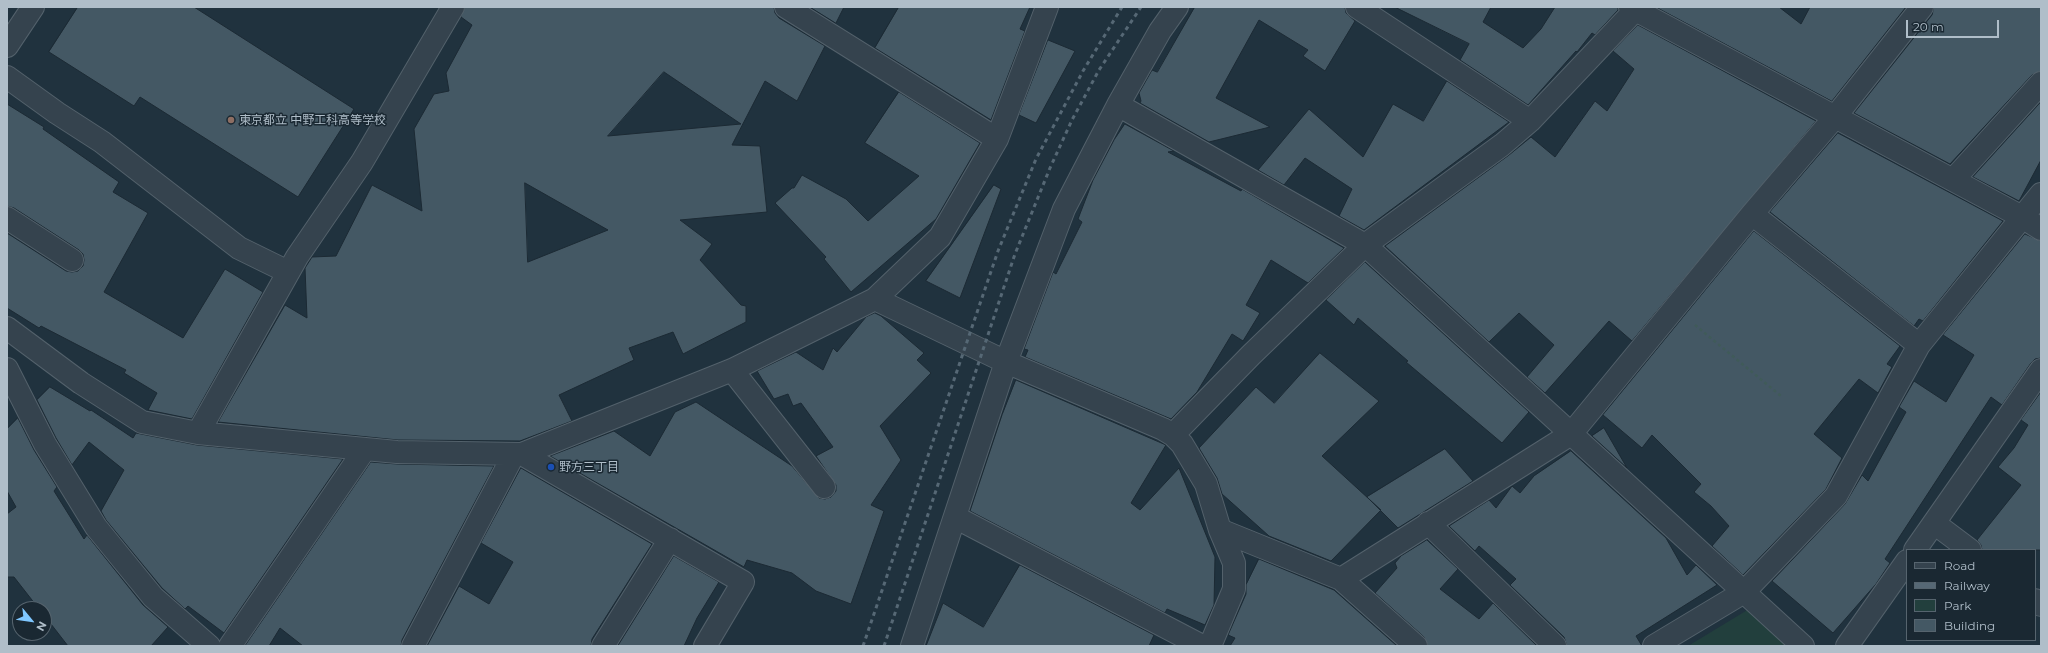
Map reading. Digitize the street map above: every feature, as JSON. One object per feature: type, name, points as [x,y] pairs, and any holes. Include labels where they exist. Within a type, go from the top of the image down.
[{"type":"street","points":[[7,46],[33,7]]},
{"type":"street","points":[[198,434],[288,272],[362,162],[453,7]]},
{"type":"street","points":[[786,7],[997,139]]},
{"type":"street","points":[[7,328],[28,342],[81,383],[142,422],[198,434],[397,452],[518,454],[732,370],[875,299],[940,237],[997,139],[1047,7]]},
{"type":"street","points":[[912,646],[1006,362],[1064,209],[1118,105],[1160,31],[1177,7]]},
{"type":"street","points":[[1357,7],[1530,121]]},
{"type":"street","points":[[1341,579],[1571,434],[1834,116],[1922,7]]},
{"type":"street","points":[[1173,435],[1251,355],[1365,245],[1496,150],[1530,121],[1634,8],[2022,217],[2041,229]]},
{"type":"street","points":[[7,77],[57,113],[102,142],[239,248],[288,272]]},
{"type":"street","points":[[1953,180],[2041,83]]},
{"type":"street","points":[[1118,105],[1365,245],[1803,646]]},
{"type":"street","points":[[1654,646],[1744,592],[1836,496],[1918,345],[2041,194]]},
{"type":"street","points":[[1752,214],[1918,345]]},
{"type":"street","points":[[7,218],[72,260]]},
{"type":"street","points":[[875,299],[1006,362],[1163,429],[1173,435],[1182,444],[1206,484],[1220,530],[1234,563],[1234,588],[1210,646]]},
{"type":"street","points":[[7,358],[28,342]]},
{"type":"street","points":[[7,369],[45,444],[96,527],[153,597],[209,646]]},
{"type":"street","points":[[732,370],[824,487]]},
{"type":"street","points":[[1916,549],[2041,372]]},
{"type":"street","points":[[230,646],[365,449]]},
{"type":"street","points":[[518,454],[670,539],[742,582],[705,646]]},
{"type":"street","points":[[414,646],[518,454]]},
{"type":"street","points":[[955,517],[1202,646]]},
{"type":"street","points":[[1934,522],[1969,549]]},
{"type":"street","points":[[1428,523],[1555,646]]},
{"type":"street","points":[[1220,530],[1341,579],[1416,646]]},
{"type":"street","points":[[603,646],[670,539]]},
{"type":"street","points":[[1847,646],[1906,562]]},
{"type":"path","points":[[1674,308],[1780,396]]},
{"type":"green space","points":[[1754,606],[1795,646],[1688,646]]},
{"type":"building","points":[[78,7],[194,7],[354,109],[298,197],[140,97],[134,106],[49,52]]},
{"type":"building","points":[[465,7],[774,7],[775,13],[779,18],[825,46],[797,101],[765,81],[732,145],[760,146],[767,212],[680,220],[712,244],[700,260],[741,305],[746,306],[746,322],[683,354],[673,332],[629,348],[634,360],[559,395],[572,421],[520,441],[398,440],[218,422],[285,305],[307,318],[305,268],[312,257],[336,256],[372,185],[422,211],[414,129],[434,94],[449,91],[446,73],[472,25],[461,17]],"holes":[[[664,72],[741,124],[608,136]],[[525,183],[608,230],[528,262]]]},
{"type":"building","points":[[810,7],[844,7],[836,23]]},
{"type":"building","points":[[899,7],[1030,7],[1020,29],[1025,31],[991,120],[875,48]]},
{"type":"building","points":[[1195,7],[1345,7],[1346,13],[1355,21],[1325,71],[1303,56],[1308,50],[1259,20],[1216,98],[1270,127],[1209,142],[1140,103],[1139,93],[1152,70],[1157,72]]},
{"type":"building","points":[[1395,7],[1491,7],[1483,22],[1523,48],[1541,29],[1555,7],[1618,7],[1618,10],[1595,35],[1592,33],[1577,52],[1576,51],[1528,105],[1460,60],[1469,44]]},
{"type":"building","points":[[1656,7],[1779,7],[1801,24],[1810,7],[1906,7],[1832,101]]},
{"type":"building","points":[[1934,7],[2041,7],[2041,71],[2032,75],[1950,164],[1854,113],[1932,15]]},
{"type":"building","points":[[1638,25],[1816,121],[1632,341],[1609,321],[1545,393],[1527,377],[1554,345],[1519,313],[1489,342],[1385,246],[1509,155],[1531,137],[1555,157],[1595,101],[1607,111],[1634,69],[1613,51]]},
{"type":"building","points":[[1048,40],[1075,51],[1036,123],[1019,115]]},
{"type":"building","points":[[1447,81],[1509,122],[1364,230],[1339,216],[1352,189],[1305,158],[1284,185],[1258,170],[1309,109],[1363,157],[1393,104],[1423,121]]},
{"type":"building","points":[[899,92],[980,143],[936,219],[851,292],[824,259],[826,257],[775,203],[792,188],[794,188],[802,175],[846,199],[868,221],[919,176],[865,143]]},
{"type":"building","points":[[2041,102],[2041,160],[2019,201],[1973,177]]},
{"type":"building","points":[[7,104],[44,127],[43,129],[119,182],[113,192],[148,213],[104,292],[183,338],[225,269],[263,292],[192,419],[148,410],[157,393],[124,373],[126,370],[41,326],[39,328],[7,308],[7,233],[66,271],[78,271],[83,266],[84,260],[83,254],[79,250],[14,208],[7,206]]},
{"type":"building","points":[[1125,124],[1174,151],[1168,152],[1241,191],[1242,189],[1344,248],[1308,283],[1271,260],[1246,305],[1260,313],[1243,341],[1232,334],[1197,392],[1171,419],[1025,357],[1028,350],[1024,349],[1053,272],[1056,274],[1082,222],[1078,219],[1093,180],[1114,140]]},
{"type":"building","points":[[1838,133],[2003,221],[1923,321],[1919,319],[1914,326],[1770,212]]},
{"type":"building","points":[[994,185],[1001,189],[960,298],[926,281]]},
{"type":"building","points":[[1754,231],[1900,346],[1887,364],[1892,367],[1878,393],[1859,379],[1814,434],[1842,458],[1826,489],[1743,575],[1712,546],[1729,526],[1711,506],[1694,492],[1701,484],[1652,435],[1642,448],[1603,415]]},
{"type":"building","points":[[2025,234],[2041,241],[2041,358],[2035,359],[2031,363],[2002,405],[1991,397],[1885,559],[1890,563],[1876,584],[1833,633],[1772,581],[1845,504],[1862,475],[1868,481],[1906,412],[1899,407],[1914,381],[1946,402],[1974,355],[1943,335]]},
{"type":"building","points":[[1365,262],[1529,412],[1502,443],[1406,362],[1408,361],[1358,318],[1354,325],[1326,300]]},
{"type":"building","points":[[875,313],[881,316],[924,353],[917,360],[931,373],[880,426],[901,460],[871,505],[884,511],[851,604],[816,591],[792,573],[747,560],[744,567],[550,456],[614,431],[650,456],[675,412],[696,402],[792,466],[819,498],[825,499],[831,497],[836,491],[836,485],[816,456],[833,447],[801,403],[793,406],[788,394],[774,399],[757,371],[796,352],[823,370],[833,348],[837,352],[866,317]]},
{"type":"building","points":[[1320,353],[1379,401],[1322,456],[1381,510],[1331,561],[1269,536],[1222,494],[1217,478],[1199,448],[1256,387],[1274,403]]},
{"type":"building","points":[[1016,380],[1166,445],[1131,503],[1140,510],[1179,468],[1215,557],[1214,605],[1205,625],[1167,609],[1165,613],[970,511],[1002,415]]},
{"type":"building","points":[[50,387],[90,411],[91,410],[133,438],[136,433],[197,445],[343,459],[224,633],[188,606],[185,609],[162,588],[106,520],[101,511],[124,470],[89,442],[72,465],[56,438],[37,400]]},
{"type":"building","points":[[2041,392],[2041,550],[1982,549],[1977,540],[2021,485],[1998,467],[2014,448],[2028,425],[2021,420]]},
{"type":"building","points":[[18,418],[34,450],[57,487],[54,491],[84,539],[87,535],[143,605],[168,627],[151,646],[68,646],[52,625],[52,601],[33,601],[14,577],[7,577],[7,514],[16,507],[7,491],[7,429]]},
{"type":"building","points":[[1604,428],[1627,468],[1592,436]]},
{"type":"building","points":[[1445,449],[1473,481],[1398,528],[1367,497]]},
{"type":"building","points":[[1571,451],[1666,538],[1687,575],[1696,565],[1717,585],[1636,636],[1642,646],[1567,646],[1564,637],[1510,585],[1516,579],[1479,546],[1475,551],[1449,526],[1489,500],[1496,508],[1512,486],[1520,493],[1534,476]]},
{"type":"building","points":[[371,462],[494,466],[402,640],[401,646],[303,646],[280,628],[269,646],[245,646]]},
{"type":"building","points":[[521,468],[652,544],[592,639],[591,646],[427,646],[459,586],[489,604],[513,562],[481,543]]},
{"type":"building","points":[[1427,540],[1458,569],[1440,589],[1479,619],[1493,603],[1537,646],[1428,646],[1424,637],[1375,593],[1397,568],[1395,563],[1401,556]]},
{"type":"building","points":[[674,556],[719,582],[697,618],[684,646],[618,646]]},
{"type":"building","points":[[1259,559],[1334,590],[1397,646],[1230,646],[1235,638],[1228,635],[1246,594],[1246,585]]},
{"type":"building","points":[[1020,565],[1154,635],[1149,646],[926,646],[943,603],[983,627]]},
{"type":"railway","points":[[863,646],[998,251],[1036,159],[1083,71],[1122,7]]},
{"type":"railway","points":[[884,646],[1015,254],[1050,168],[1072,120],[1099,70],[1141,7]]},
{"type":"place","name":"東京都立 中野工科高等学校","points":[[231,120]]},
{"type":"place","name":"野方三丁目","points":[[551,467]]}]
